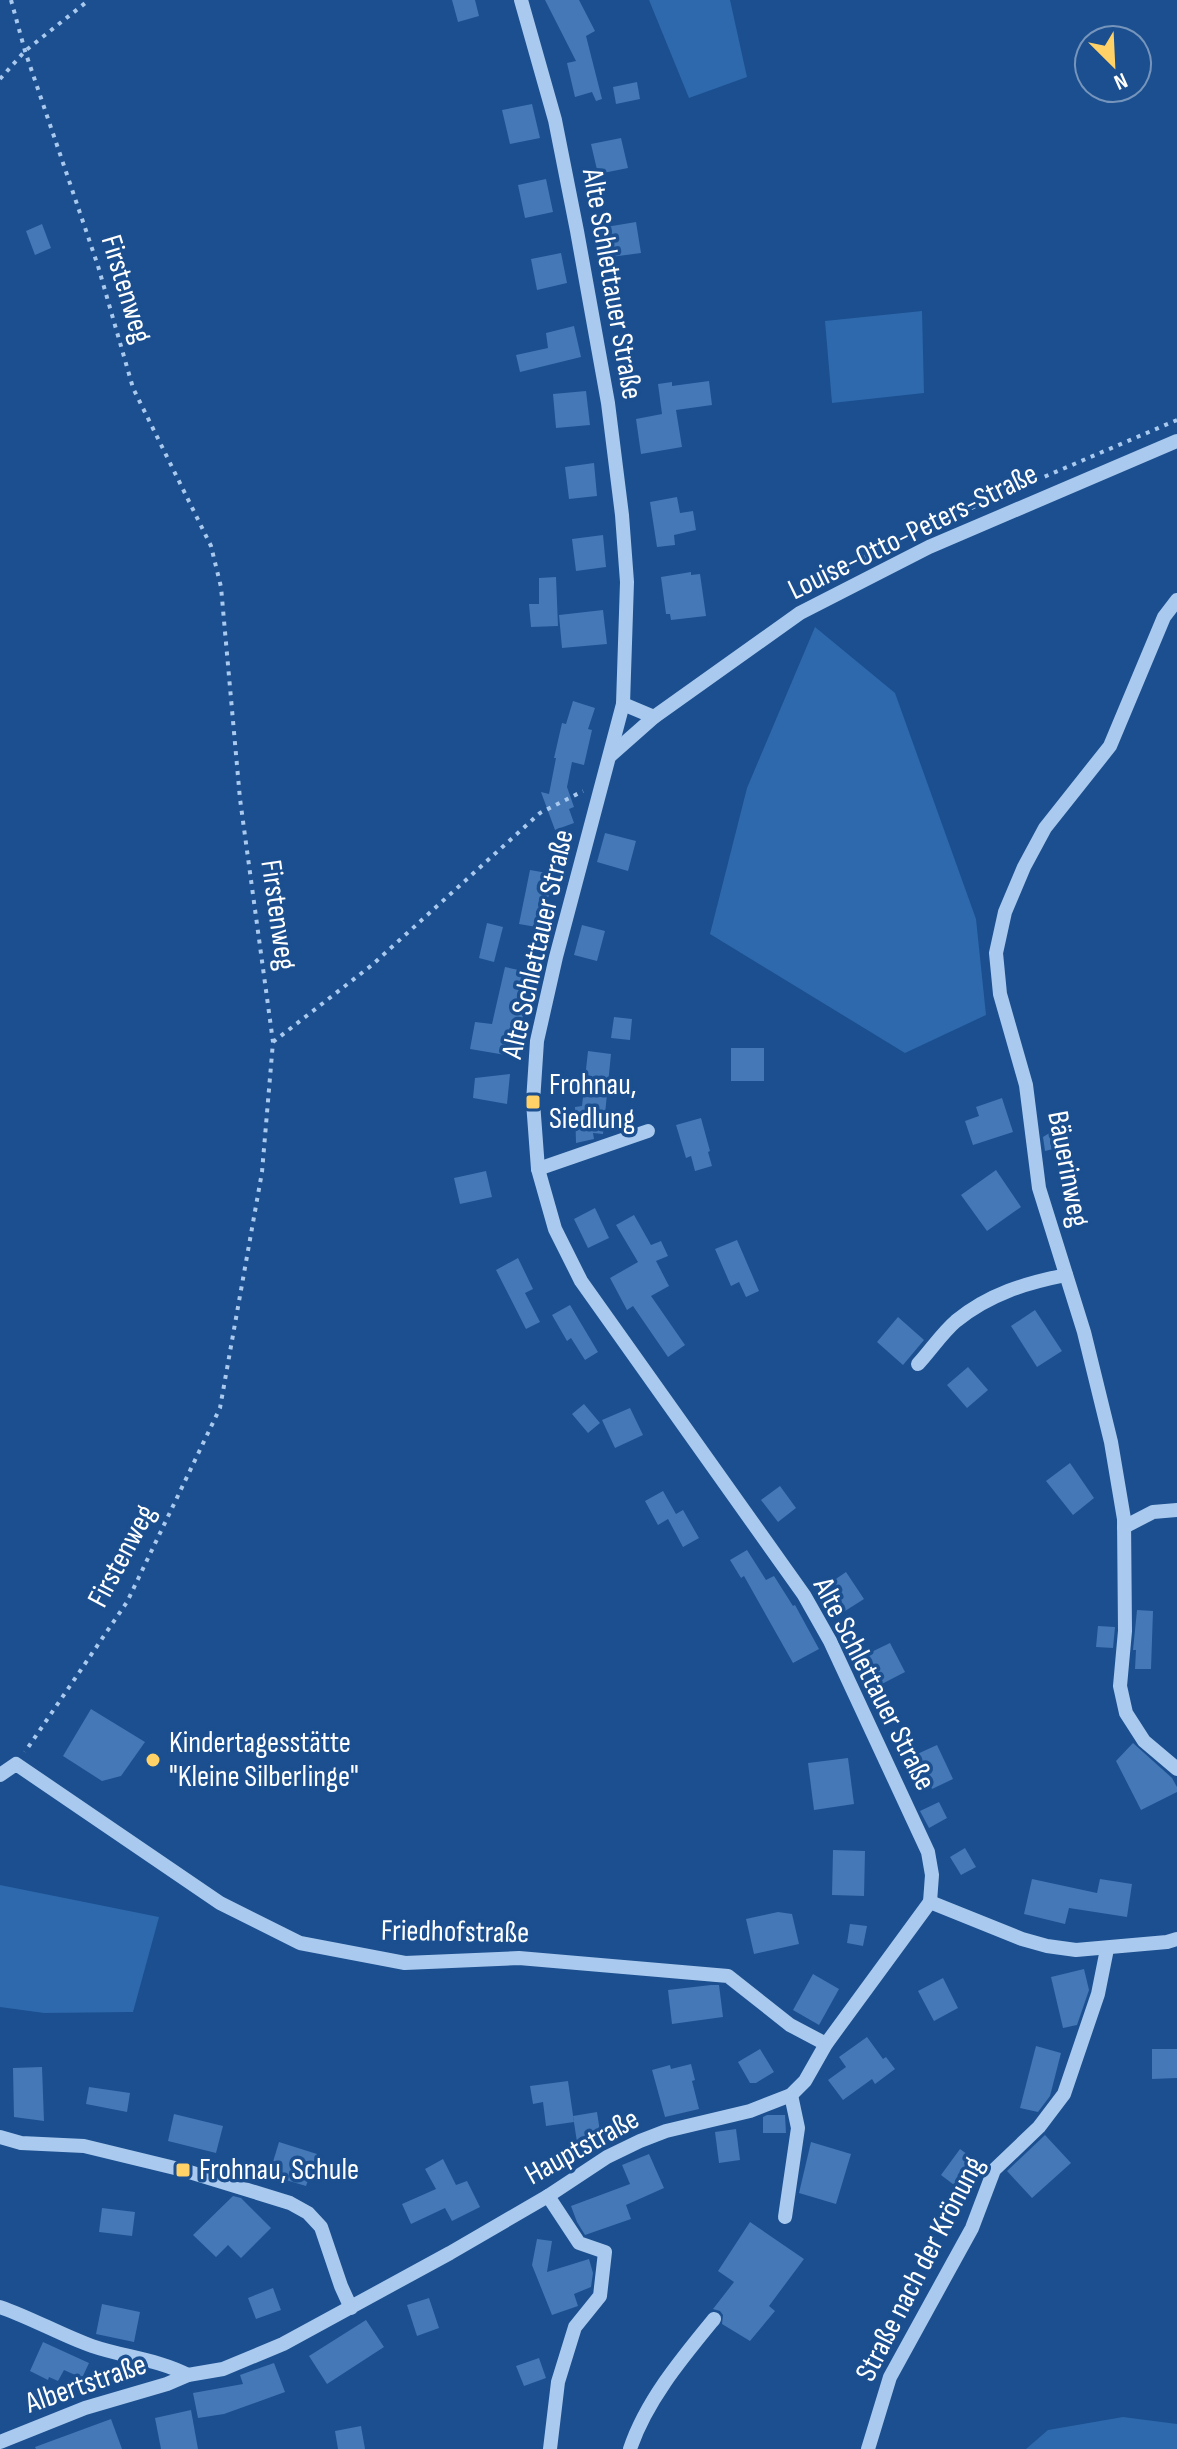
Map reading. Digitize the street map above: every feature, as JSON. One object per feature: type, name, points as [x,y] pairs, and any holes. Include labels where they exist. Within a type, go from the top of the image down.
[{"type":"street","name":"Alte Schlettauer Straße","points":[[521,0],[555,120],[608,403],[627,582],[623,704],[537,1041],[533,1102],[538,1169],[555,1229],[581,1281],[804,1595],[830,1641],[928,1852],[932,1875],[930,1902]]},
{"type":"street","name":"Louise-Otto-Peters-Straße","points":[[610,755],[654,717],[800,613],[860,580],[1177,441]]},
{"type":"street","name":"Bäuerinweg","points":[[1177,600],[1164,617],[1110,746],[1045,828],[1024,867],[1005,912],[996,953],[1000,994],[1026,1085],[1039,1188],[1084,1332],[1111,1442],[1124,1527],[1125,1631],[1120,1686],[1126,1713],[1144,1741],[1177,1769]]},
{"type":"street","points":[[623,704],[654,717]]},
{"type":"street","points":[[538,1169],[648,1131]]},
{"type":"street","points":[[918,1364],[955,1322],[993,1296],[1026,1283],[1066,1275]]},
{"type":"street","points":[[1124,1527],[1153,1512],[1177,1510]]},
{"type":"street","points":[[0,1775],[16,1764]]},
{"type":"street","name":"Friedhofstraße","points":[[16,1764],[220,1903],[300,1943],[405,1963],[519,1958],[728,1976],[790,2025],[826,2044]]},
{"type":"street","points":[[785,2217],[798,2128],[791,2095],[805,2081],[826,2044],[930,1902],[1047,1946],[1076,1950],[1107,1949],[1177,1939]]},
{"type":"street","name":"Straße nach der Krönung","points":[[868,2449],[890,2377],[972,2228],[994,2170],[1039,2127],[1064,2094],[1098,1994],[1107,1949]]},
{"type":"street","name":"Hauptstraße","points":[[188,2375],[223,2369],[283,2344],[548,2196],[607,2157],[640,2141],[666,2131],[750,2111],[791,2095]]},
{"type":"street","points":[[0,2137],[21,2143],[84,2146],[183,2170],[290,2203],[308,2213],[321,2227],[351,2308]]},
{"type":"street","points":[[548,2196],[579,2243],[605,2252],[600,2296],[575,2327],[558,2382],[550,2449]]},
{"type":"street","points":[[0,2307],[92,2346],[168,2365],[188,2375]]},
{"type":"street","points":[[630,2449],[639,2422],[687,2351],[714,2319]]},
{"type":"street","name":"Albertstraße","points":[[0,2442],[85,2408],[188,2375]]},
{"type":"path","name":"Firstenweg","points":[[11,0],[25,51],[98,266],[133,388],[211,546],[221,587],[240,799],[273,1042],[262,1172],[220,1408],[127,1602],[16,1764]]},
{"type":"path","points":[[0,79],[25,51],[89,0]]},
{"type":"path","points":[[273,1042],[372,965],[540,813],[603,781]]},
{"type":"shaded area","points":[[649,0],[730,0],[747,77],[689,98]]},
{"type":"shaded area","points":[[922,311],[924,393],[832,403],[825,321]]},
{"type":"shaded area","points":[[815,627],[895,693],[976,919],[986,1015],[905,1053],[710,934],[747,788]]},
{"type":"shaded area","points":[[0,1885],[159,1917],[133,2012],[44,2013],[0,2007]]},
{"type":"shaded area","points":[[1123,2417],[1177,2424],[1177,2449],[1026,2449],[1048,2430]]},
{"type":"building","points":[[452,0],[475,0],[479,16],[458,22]]},
{"type":"building","points":[[545,0],[579,0],[595,31],[586,36],[602,99],[596,101],[592,92],[575,97],[567,63],[576,61]]},
{"type":"building","points":[[637,82],[640,99],[616,104],[613,87]]},
{"type":"building","points":[[532,104],[540,138],[510,144],[502,110]]},
{"type":"building","points":[[621,138],[628,168],[598,174],[591,144]]},
{"type":"building","points":[[546,179],[553,212],[525,218],[518,185]]},
{"type":"building","points":[[636,222],[641,253],[611,257],[606,227]]},
{"type":"building","points":[[42,224],[51,248],[35,255],[26,231]]},
{"type":"building","points":[[561,253],[567,283],[537,290],[531,259]]},
{"type":"building","points":[[574,326],[581,357],[520,372],[516,355],[548,348],[546,333]]},
{"type":"building","points":[[709,381],[712,405],[676,410],[682,447],[641,454],[636,419],[662,414],[658,384],[672,382],[672,386]]},
{"type":"building","points":[[586,391],[590,425],[556,428],[553,394]]},
{"type":"building","points":[[594,463],[597,496],[569,499],[565,467]]},
{"type":"building","points":[[677,497],[680,513],[693,511],[696,530],[674,535],[675,545],[657,547],[650,502]]},
{"type":"building","points":[[603,535],[606,567],[576,571],[572,539]]},
{"type":"building","points":[[691,572],[691,575],[700,574],[706,616],[671,620],[670,614],[666,614],[661,577]]},
{"type":"building","points":[[556,577],[558,626],[531,627],[529,604],[539,604],[539,578]]},
{"type":"building","points":[[603,610],[607,644],[562,648],[559,615]]},
{"type":"building","points":[[573,701],[595,708],[588,729],[592,730],[584,765],[572,762],[567,787],[574,807],[569,809],[574,823],[555,830],[541,792],[549,794],[562,723],[566,724]]},
{"type":"building","points":[[605,833],[636,841],[628,871],[597,862]]},
{"type":"building","points":[[530,870],[553,874],[542,928],[519,924]]},
{"type":"building","points":[[487,923],[503,927],[494,962],[479,958]]},
{"type":"building","points":[[582,925],[605,931],[597,961],[574,955]]},
{"type":"building","points":[[505,967],[533,973],[520,1029],[513,1027],[511,1056],[470,1049],[475,1022],[492,1024]]},
{"type":"building","points":[[614,1017],[632,1019],[630,1040],[611,1038]]},
{"type":"building","points":[[731,1048],[764,1048],[764,1081],[731,1081]]},
{"type":"building","points":[[588,1051],[611,1054],[603,1134],[593,1133],[594,1139],[576,1143],[575,1107],[582,1106]]},
{"type":"building","points":[[510,1074],[507,1104],[473,1098],[475,1078]]},
{"type":"building","points":[[1002,1098],[1013,1132],[973,1145],[965,1121],[979,1116],[976,1107]]},
{"type":"building","points":[[701,1118],[712,1166],[695,1171],[691,1156],[686,1158],[676,1125]]},
{"type":"building","points":[[1061,1129],[1065,1146],[1045,1151],[1043,1137]]},
{"type":"building","points":[[996,1170],[1021,1207],[987,1231],[961,1195]]},
{"type":"building","points":[[486,1171],[492,1197],[460,1204],[454,1178]]},
{"type":"building","points":[[595,1208],[609,1238],[588,1248],[574,1219]]},
{"type":"building","points":[[634,1215],[651,1245],[661,1241],[668,1256],[656,1261],[669,1286],[651,1296],[685,1345],[668,1357],[633,1306],[627,1310],[610,1278],[638,1262],[616,1225]]},
{"type":"building","points":[[737,1240],[759,1291],[746,1297],[739,1282],[731,1286],[715,1249]]},
{"type":"building","points":[[518,1258],[533,1289],[525,1293],[540,1322],[526,1329],[496,1270]]},
{"type":"building","points":[[570,1305],[598,1352],[585,1360],[571,1338],[567,1341],[552,1315]]},
{"type":"building","points":[[1035,1310],[1062,1351],[1037,1367],[1011,1326]]},
{"type":"building","points":[[898,1317],[924,1340],[903,1365],[877,1342]]},
{"type":"building","points":[[968,1367],[988,1390],[967,1408],[947,1385]]},
{"type":"building","points":[[584,1404],[600,1423],[588,1433],[572,1414]]},
{"type":"building","points":[[630,1408],[643,1435],[615,1448],[602,1420]]},
{"type":"building","points":[[1070,1463],[1094,1498],[1073,1515],[1046,1481]]},
{"type":"building","points":[[780,1486],[796,1508],[778,1522],[761,1500]]},
{"type":"building","points":[[663,1491],[676,1514],[683,1510],[699,1538],[683,1547],[668,1519],[658,1525],[645,1501]]},
{"type":"building","points":[[747,1550],[766,1580],[774,1576],[795,1605],[819,1649],[793,1663],[744,1576],[741,1578],[730,1560]]},
{"type":"building","points":[[846,1572],[864,1599],[845,1611],[827,1585]]},
{"type":"building","points":[[1137,1610],[1153,1611],[1151,1669],[1135,1669],[1136,1650],[1133,1650]]},
{"type":"building","points":[[1098,1626],[1115,1627],[1113,1648],[1096,1647]]},
{"type":"building","points":[[890,1643],[905,1672],[878,1686],[863,1656]]},
{"type":"building","points":[[91,1709],[145,1742],[121,1776],[102,1781],[63,1756]]},
{"type":"building","points":[[1133,1743],[1172,1778],[1177,1787],[1177,1792],[1141,1810],[1116,1761]]},
{"type":"building","points":[[937,1745],[953,1779],[932,1789],[915,1755]]},
{"type":"building","points":[[848,1758],[854,1804],[814,1810],[808,1763]]},
{"type":"building","points":[[939,1802],[947,1818],[929,1828],[920,1811]]},
{"type":"building","points":[[965,1848],[976,1867],[961,1875],[950,1857]]},
{"type":"building","points":[[833,1850],[865,1851],[864,1896],[832,1895]]},
{"type":"building","points":[[1032,1879],[1097,1893],[1100,1879],[1132,1884],[1127,1917],[1069,1908],[1065,1924],[1024,1914]]},
{"type":"building","points":[[778,1912],[792,1914],[799,1944],[754,1954],[746,1919]]},
{"type":"building","points":[[850,1924],[867,1926],[863,1946],[847,1943]]},
{"type":"building","points":[[1084,1969],[1089,1990],[1077,2025],[1063,2028],[1051,1977]]},
{"type":"building","points":[[813,1974],[839,1989],[819,2025],[793,2010]]},
{"type":"building","points":[[943,1978],[958,2008],[934,2021],[918,1991]]},
{"type":"building","points":[[719,1985],[723,2017],[672,2024],[668,1990]]},
{"type":"building","points":[[867,2037],[883,2059],[886,2057],[895,2069],[875,2084],[872,2079],[843,2100],[828,2080],[846,2067],[839,2057]]},
{"type":"building","points":[[1036,2046],[1061,2053],[1050,2096],[1038,2112],[1020,2108]]},
{"type":"building","points":[[760,2049],[774,2072],[756,2083],[750,2083],[738,2062]]},
{"type":"building","points":[[1152,2049],[1177,2049],[1177,2078],[1152,2079]]},
{"type":"building","points":[[691,2064],[699,2109],[665,2117],[652,2070]]},
{"type":"building","points":[[42,2067],[44,2121],[14,2117],[13,2068]]},
{"type":"building","points":[[568,2081],[574,2122],[546,2126],[543,2102],[533,2104],[530,2086]]},
{"type":"building","points":[[89,2087],[130,2093],[127,2112],[86,2104]]},
{"type":"building","points":[[597,2112],[601,2138],[577,2142],[573,2116]]},
{"type":"building","points":[[174,2114],[223,2126],[216,2153],[168,2141]]},
{"type":"building","points":[[785,2115],[786,2133],[763,2133],[763,2117]]},
{"type":"building","points":[[736,2129],[740,2160],[719,2163],[715,2132]]},
{"type":"building","points":[[1045,2135],[1071,2163],[1032,2198],[1007,2171]]},
{"type":"building","points":[[279,2142],[317,2154],[306,2186],[269,2175]]},
{"type":"building","points":[[811,2142],[851,2154],[836,2204],[799,2193]]},
{"type":"building","points":[[960,2149],[978,2162],[958,2188],[941,2175]]},
{"type":"building","points":[[649,2154],[664,2188],[626,2205],[631,2219],[585,2235],[571,2206],[630,2184],[622,2165]]},
{"type":"building","points":[[443,2159],[456,2185],[467,2181],[480,2207],[452,2221],[445,2208],[411,2224],[402,2204],[436,2189],[425,2169]]},
{"type":"building","points":[[233,2196],[241,2198],[271,2228],[241,2258],[228,2245],[216,2257],[193,2235]]},
{"type":"building","points":[[102,2208],[135,2212],[132,2236],[99,2232]]},
{"type":"building","points":[[750,2222],[804,2259],[769,2306],[775,2311],[750,2341],[722,2324],[723,2315],[713,2309],[734,2282],[718,2271]]},
{"type":"building","points":[[537,2239],[552,2241],[547,2272],[589,2259],[593,2273],[591,2287],[574,2294],[578,2306],[552,2315],[532,2265]]},
{"type":"building","points":[[273,2288],[281,2310],[256,2319],[248,2298]]},
{"type":"building","points":[[429,2298],[439,2328],[417,2336],[407,2305]]},
{"type":"building","points":[[102,2304],[140,2312],[134,2342],[96,2334]]},
{"type":"building","points":[[366,2320],[384,2347],[327,2384],[309,2356]]},
{"type":"building","points":[[43,2342],[89,2363],[82,2378],[64,2370],[58,2381],[49,2377],[48,2380],[30,2371]]},
{"type":"building","points":[[539,2358],[546,2378],[524,2386],[516,2366]]},
{"type":"building","points":[[274,2363],[285,2392],[224,2414],[198,2418],[193,2393],[243,2384],[240,2375]]},
{"type":"building","points":[[191,2410],[198,2449],[161,2449],[155,2418]]},
{"type":"building","points":[[111,2419],[122,2449],[35,2447]]},
{"type":"building","points":[[361,2426],[365,2449],[338,2449],[335,2431]]},
{"type":"place","name":"Frohnau, Siedlung","points":[[533,1102]]},
{"type":"place","name":"Kindertagesstätte \"Kleine Silberlinge\"","points":[[153,1760]]},
{"type":"place","name":"Frohnau, Schule","points":[[183,2170]]}]
